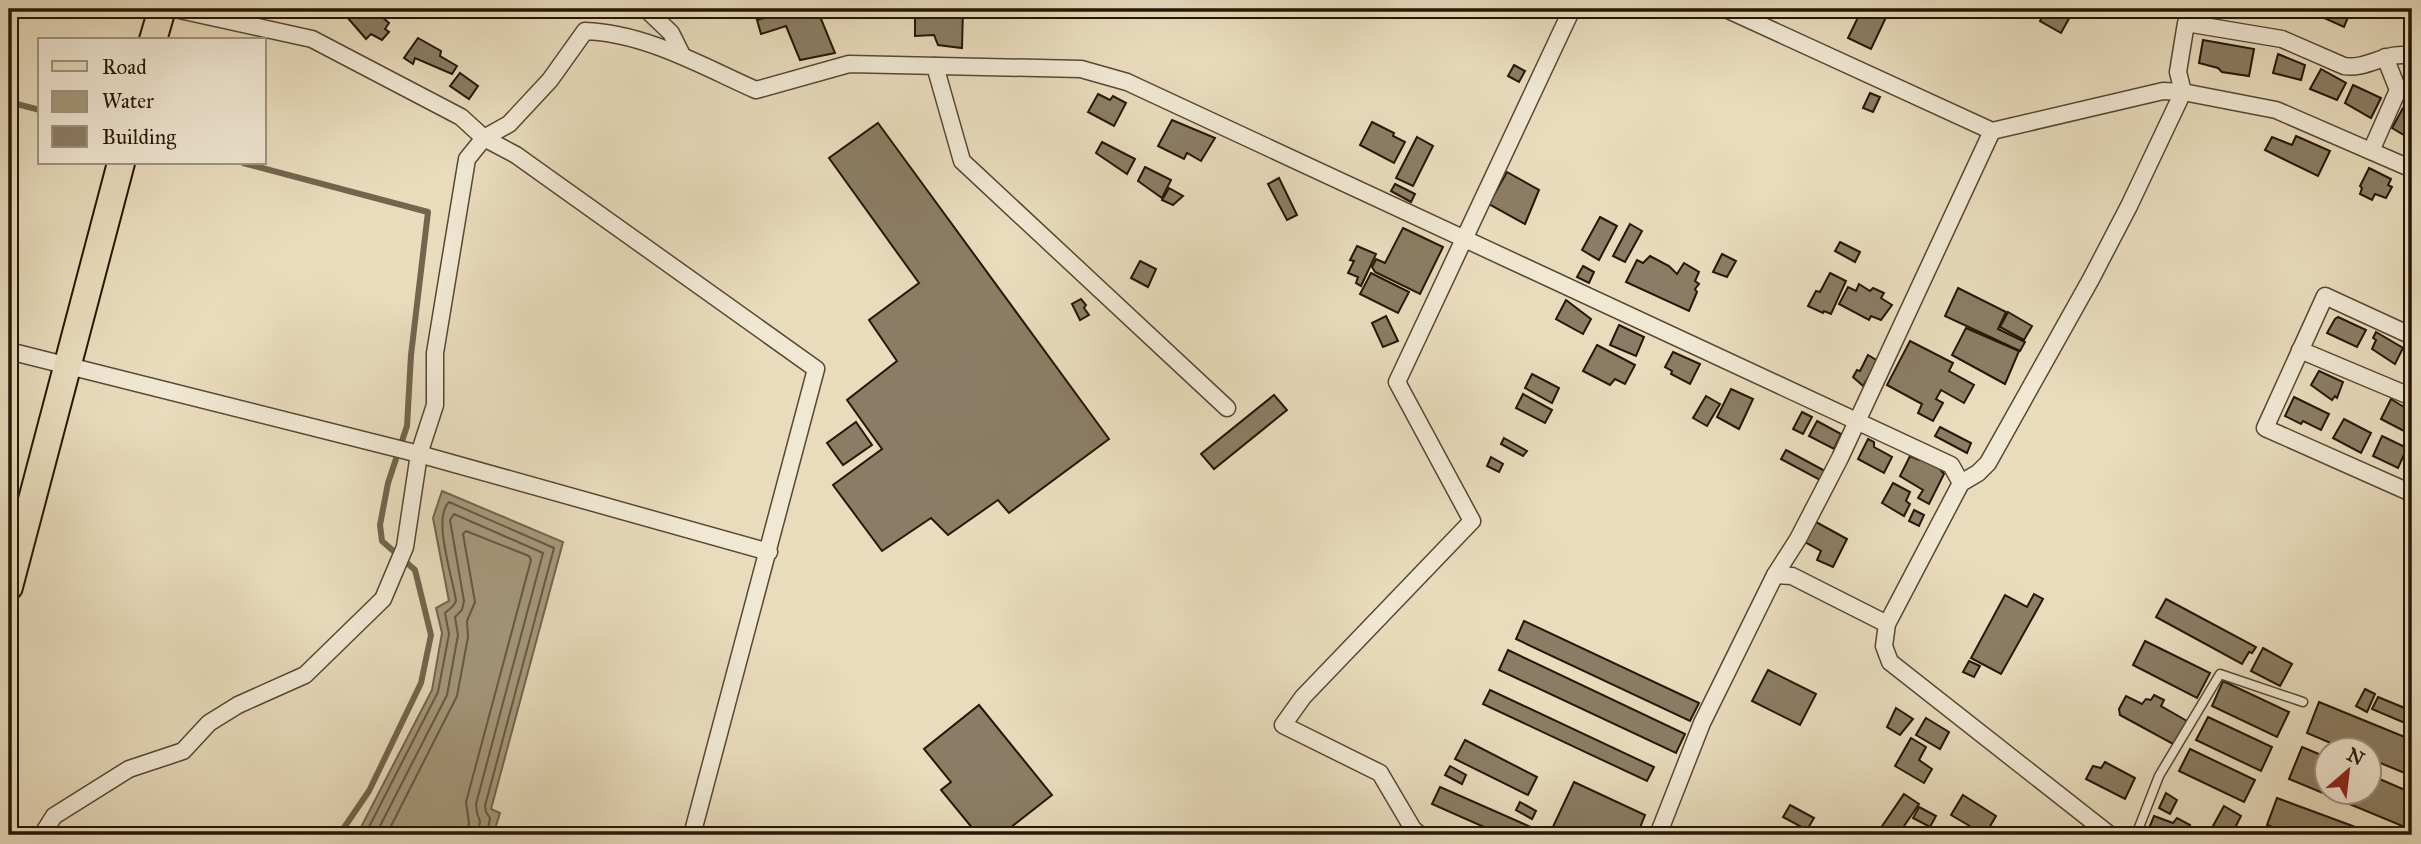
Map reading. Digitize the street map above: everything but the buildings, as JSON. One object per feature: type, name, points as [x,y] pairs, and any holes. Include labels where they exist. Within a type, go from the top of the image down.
[{"type":"main road","points":[[154,38],[162,9]]},
{"type":"main road","points":[[9,587],[121,164]]},
{"type":"street","points":[[175,9],[312,39],[461,117],[484,138],[516,155],[816,369],[692,835]]},
{"type":"street","points":[[646,9],[671,33],[682,55]]},
{"type":"street","points":[[1412,833],[1380,773],[1283,726],[1303,697],[1472,521],[1397,382],[1572,9]]},
{"type":"street","points":[[1726,9],[1992,131],[2163,91],[2183,92],[2276,110],[2412,169]]},
{"type":"street","points":[[2103,833],[1966,720],[1890,662],[1884,646],[1886,624],[1961,483],[1978,473],[1987,463],[2129,206],[2183,92],[2178,72],[2186,23],[2283,40],[2354,68],[2396,54],[2412,56]]},
{"type":"street","points":[[42,835],[54,816],[130,769],[183,751],[209,723],[238,705],[304,675],[383,598],[405,547],[419,454],[435,405],[435,353],[467,159],[484,138],[509,124],[550,80],[585,31],[608,32],[682,55],[756,90],[849,64],[1081,69],[1127,82],[1951,464],[1961,483]]},
{"type":"street","points":[[2371,151],[2398,90],[2385,57]]},
{"type":"street","points":[[934,66],[962,161],[1227,408]]},
{"type":"street","points":[[1658,835],[1702,723],[1774,575],[1798,539],[1857,421],[1992,131]]},
{"type":"street","points":[[2412,336],[2325,296],[2265,428],[2409,492],[2412,484]]},
{"type":"street","points":[[2300,350],[2412,397]]},
{"type":"street","points":[[9,351],[419,454],[769,552]]},
{"type":"street","points":[[1774,575],[1792,576],[1886,624]]},
{"type":"lane","points":[[2136,835],[2159,776],[2220,674],[2303,702]]},
{"type":"water","points":[[442,491],[563,542],[491,809],[500,813],[493,835],[375,835],[359,831],[432,690],[442,633],[436,608],[449,601],[433,518]]},
{"type":"waterway","points":[[9,102],[38,109]]},
{"type":"waterway","points":[[247,164],[428,212],[411,355],[407,426],[388,483],[380,525],[382,541],[415,570],[431,635],[421,683],[369,791],[339,835]]}]
